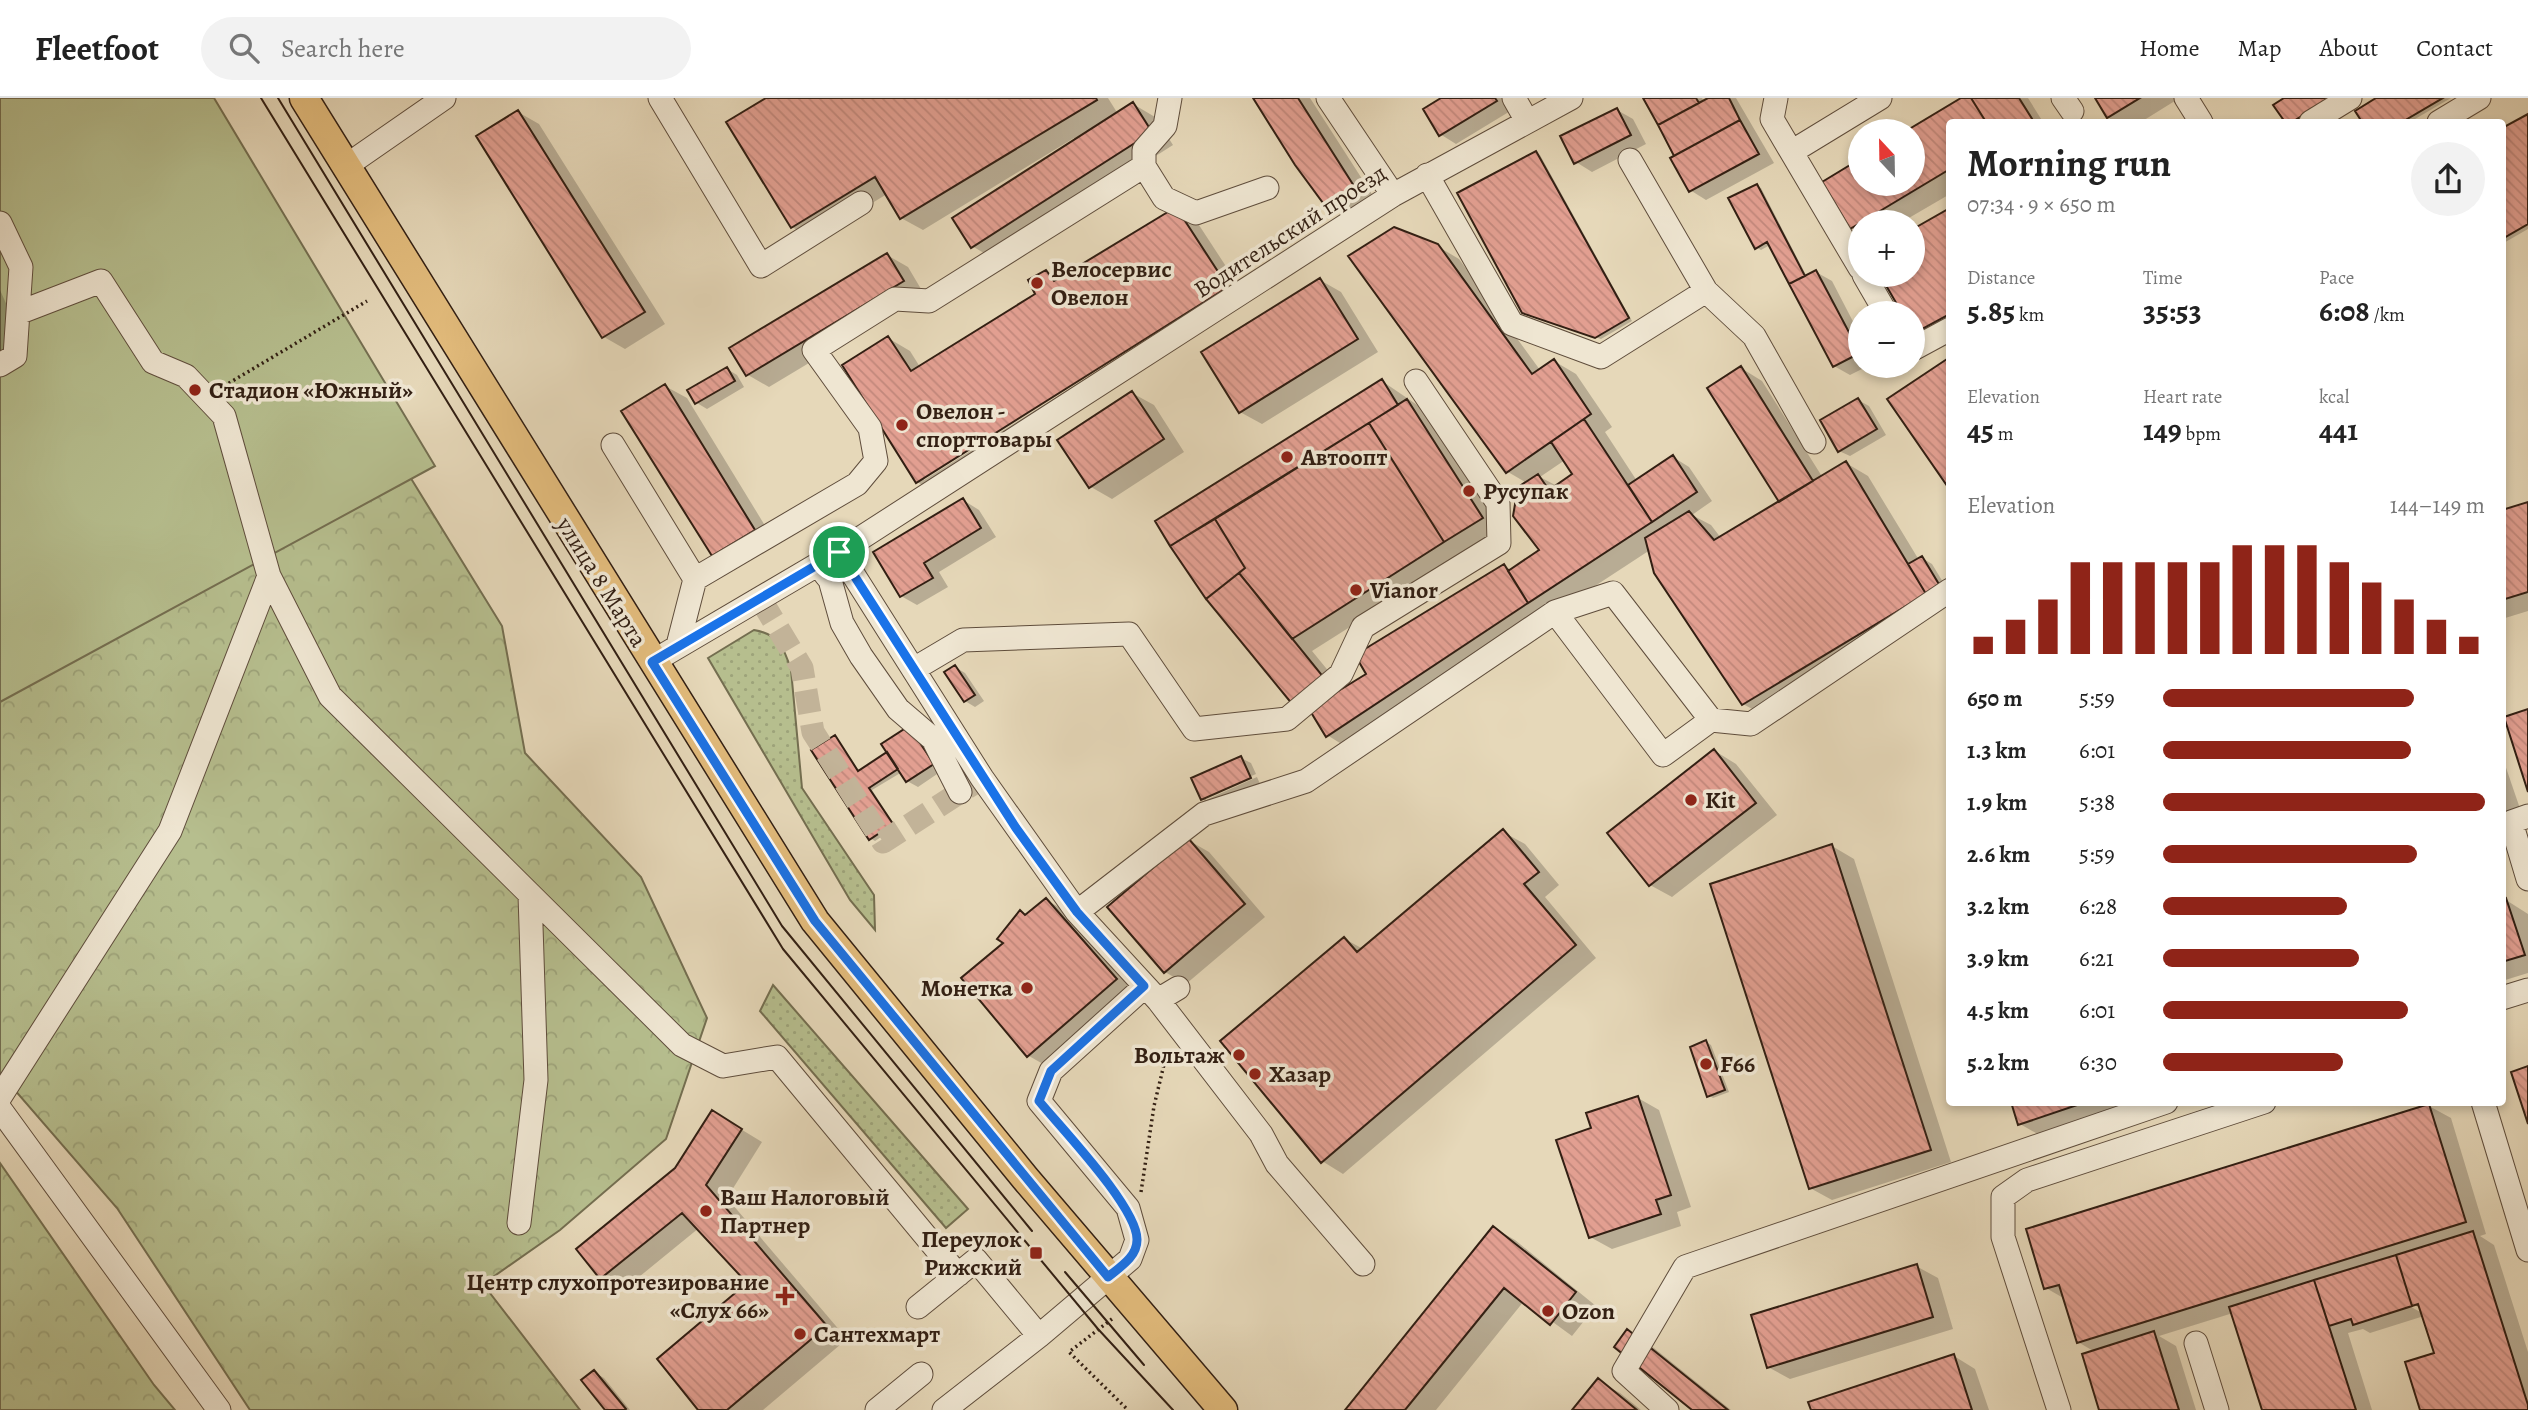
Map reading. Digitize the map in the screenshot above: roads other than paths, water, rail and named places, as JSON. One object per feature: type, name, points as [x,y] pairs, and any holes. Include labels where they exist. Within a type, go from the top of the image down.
[{"type":"main road","name":"улица 8 Марта","points":[[304,98],[815,921],[1108,1277],[1223,1410]]},
{"type":"street","points":[[346,166],[444,98]]},
{"type":"street","points":[[1170,98],[1165,126],[1144,150],[1143,166],[1164,198],[1196,213],[1267,188]]},
{"type":"street","points":[[1328,98],[1393,195]]},
{"type":"street","points":[[1514,98],[1527,121]]},
{"type":"street","name":"Водительский проезд","points":[[652,662],[839,552],[1393,195],[1571,98]]},
{"type":"street","points":[[1776,98],[1772,118],[1848,247]]},
{"type":"street","points":[[1793,151],[1880,98]]},
{"type":"street","points":[[2186,98],[2198,119]]},
{"type":"street","points":[[2322,119],[2350,98]]},
{"type":"street","points":[[2444,119],[2479,98]]},
{"type":"street","points":[[663,99],[761,266],[861,203]]},
{"type":"street","points":[[1630,160],[1706,291],[1754,337],[1814,442]]},
{"type":"street","points":[[678,645],[695,579],[856,484],[876,461],[870,428],[814,350],[895,299],[929,301],[1143,166]]},
{"type":"street","points":[[1427,175],[1512,324],[1601,356],[1706,291]]},
{"type":"street","points":[[0,223],[21,267],[15,356],[0,365]]},
{"type":"street","points":[[18,313],[101,281],[153,362],[186,376],[224,416],[268,576],[330,696],[682,1045],[723,1066],[777,1057],[958,1275]]},
{"type":"street","points":[[1925,342],[1946,330]]},
{"type":"street","points":[[914,670],[963,640],[1129,634],[1194,729],[1287,719],[1341,674],[1363,626],[1499,543],[1498,503],[1416,381]]},
{"type":"street","points":[[613,445],[695,579]]},
{"type":"street","points":[[839,552],[982,778],[1077,912],[1151,993],[1261,1134],[1276,1164],[1363,1264]]},
{"type":"street","points":[[818,565],[830,580],[842,623],[861,656],[898,709],[933,739],[960,792]]},
{"type":"street","points":[[0,1097],[170,831],[268,576]]},
{"type":"street","points":[[1077,912],[1204,814],[1306,780],[1555,612],[1613,593],[1711,720]]},
{"type":"street","points":[[1555,612],[1663,755],[1711,720],[1751,724],[1946,593]]},
{"type":"street","points":[[2528,816],[2511,822],[2528,879]]},
{"type":"street","points":[[519,1223],[536,1080],[530,895]]},
{"type":"street","points":[[944,1410],[1130,1259],[1137,1240],[1128,1208],[1039,1101],[1051,1071],[1151,993],[1178,988]]},
{"type":"street","points":[[2506,997],[2528,990]]},
{"type":"street","points":[[1667,1410],[1623,1371],[1685,1267],[2154,1106]]},
{"type":"street","points":[[2059,1410],[2003,1237],[2003,1197],[2027,1180],[2252,1106]]},
{"type":"street","points":[[2484,1106],[2528,1250]]},
{"type":"street","points":[[0,1109],[219,1410]]},
{"type":"street","points":[[918,1307],[976,1261],[1039,1335]]},
{"type":"street","points":[[2196,1343],[2217,1410]]},
{"type":"street","points":[[877,1410],[921,1374]]},
{"type":"tunnel","points":[[761,600],[802,668],[813,732],[883,842],[976,782]]},
{"type":"tram line","points":[[261,98],[783,949],[1098,1329],[1173,1410]]},
{"type":"tram line","points":[[278,98],[782,926],[1032,1231]]},
{"type":"tram line","points":[[1065,1272],[1144,1365]]},
{"type":"place","name":"Велосервис Овелон","points":[[1037,283]]},
{"type":"place","name":"Стадион «Южный»","points":[[195,390]]},
{"type":"place","name":"Овелон - спорттовары","points":[[902,425]]},
{"type":"place","name":"Автоопт","points":[[1287,457]]},
{"type":"place","name":"Русупак","points":[[1469,491]]},
{"type":"place","name":"Vianor","points":[[1356,590]]},
{"type":"place","name":"Kit","points":[[1691,800]]},
{"type":"place","name":"Монетка","points":[[1027,988]]},
{"type":"place","name":"Вольтаж","points":[[1239,1055]]},
{"type":"place","name":"F66","points":[[1706,1064]]},
{"type":"place","name":"Хазар","points":[[1255,1074]]},
{"type":"place","name":"Ваш Налоговый Партнер","points":[[706,1211]]},
{"type":"place","name":"Переулок Рижский","points":[[1036,1253]]},
{"type":"place","name":"Центр слухопротезирование «Слух 66»","points":[[785,1296]]},
{"type":"place","name":"Ozon","points":[[1548,1311]]},
{"type":"place","name":"Сантехмарт","points":[[800,1334]]}]
